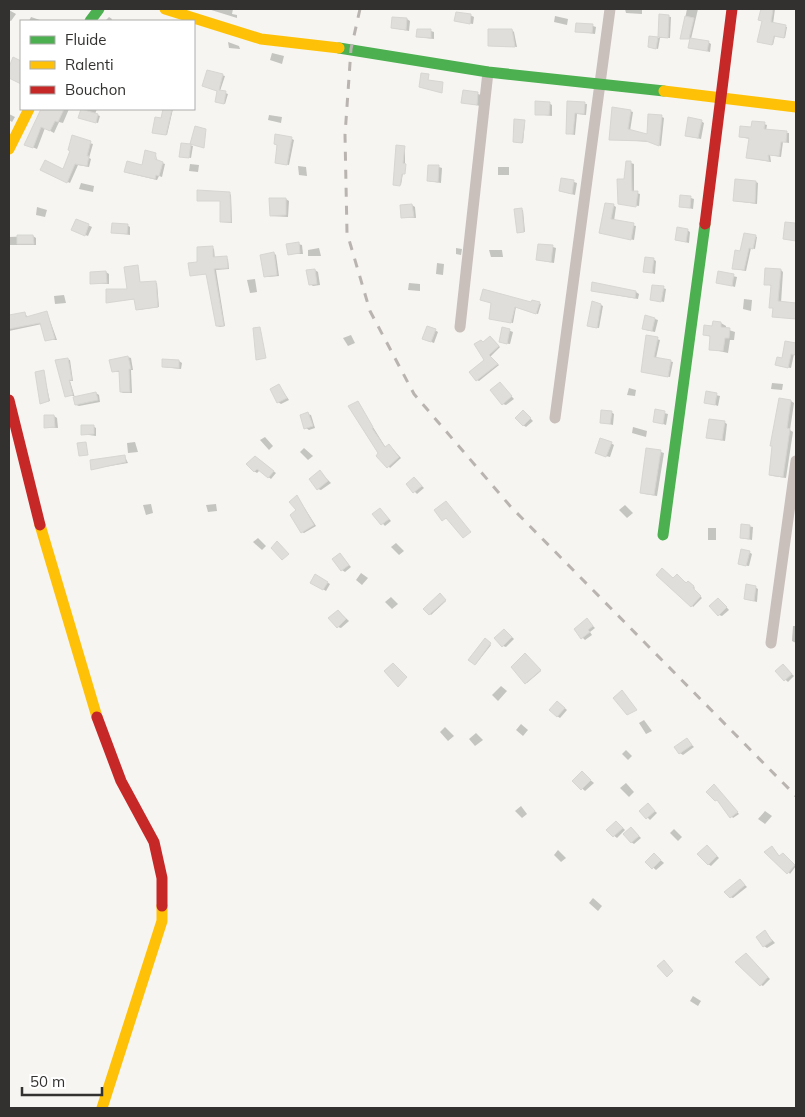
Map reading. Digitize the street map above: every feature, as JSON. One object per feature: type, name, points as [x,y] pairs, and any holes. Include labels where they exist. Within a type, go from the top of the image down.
[{"type":"main road","points":[[91,20],[99,9]]},
{"type":"main road","points":[[165,9],[261,39],[351,49],[488,72],[796,106]]},
{"type":"main road","points":[[663,535],[722,98],[732,9]]},
{"type":"main road","points":[[9,148],[28,110]]},
{"type":"main road","points":[[9,400],[34,504],[99,724],[121,781],[154,842],[162,878],[162,921],[102,1108]]},
{"type":"street","points":[[555,418],[610,9]]},
{"type":"street","points":[[460,327],[488,72]]},
{"type":"street","points":[[771,643],[796,461]]},
{"type":"building","points":[[761,9],[773,9],[771,22],[786,25],[784,38],[774,36],[772,45],[757,42],[762,21],[758,20]]},
{"type":"building","points":[[456,12],[471,14],[470,24],[454,21]]},
{"type":"building","points":[[659,14],[669,15],[668,38],[658,37]]},
{"type":"building","points":[[685,16],[694,18],[689,39],[680,39]]},
{"type":"building","points":[[392,17],[407,18],[406,30],[391,28]]},
{"type":"building","points":[[576,23],[593,24],[592,33],[575,32]]},
{"type":"building","points":[[417,29],[431,29],[431,38],[416,37]]},
{"type":"building","points":[[488,29],[512,29],[515,47],[488,46]]},
{"type":"building","points":[[649,36],[658,37],[656,49],[648,47]]},
{"type":"building","points":[[690,38],[709,41],[707,51],[688,48]]},
{"type":"building","points":[[13,57],[20,60],[20,84],[9,78],[9,67]]},
{"type":"building","points":[[207,70],[223,74],[219,90],[226,91],[224,104],[215,102],[217,91],[202,86]]},
{"type":"building","points":[[421,73],[429,74],[428,80],[443,82],[442,93],[419,87]]},
{"type":"building","points":[[463,90],[478,92],[477,105],[461,103]]},
{"type":"building","points":[[535,101],[550,102],[549,115],[535,115]]},
{"type":"building","points":[[567,101],[585,102],[584,114],[575,113],[573,134],[566,134]]},
{"type":"building","points":[[612,107],[631,110],[628,129],[647,134],[648,114],[662,115],[659,146],[646,141],[609,140]]},
{"type":"building","points":[[41,110],[64,110],[58,122],[55,121],[50,131],[41,127],[33,148],[24,145]]},
{"type":"building","points":[[81,110],[98,114],[96,123],[78,118]]},
{"type":"building","points":[[163,110],[172,110],[166,135],[152,133],[155,117],[161,118]]},
{"type":"building","points":[[688,117],[702,120],[698,138],[685,136]]},
{"type":"building","points":[[514,119],[525,120],[522,143],[513,142]]},
{"type":"building","points":[[752,121],[765,122],[764,129],[787,131],[786,142],[781,142],[779,156],[768,155],[769,161],[746,158],[749,138],[739,137],[740,126],[751,127]]},
{"type":"building","points":[[195,126],[206,129],[204,148],[190,144]]},
{"type":"building","points":[[275,134],[292,137],[287,165],[275,163],[277,145],[274,144]]},
{"type":"building","points":[[72,135],[91,141],[87,156],[89,156],[87,166],[75,164],[67,183],[40,170],[45,160],[63,169],[70,151],[68,150]]},
{"type":"building","points":[[181,143],[191,144],[189,158],[179,157]]},
{"type":"building","points":[[396,145],[405,146],[403,163],[406,164],[405,174],[402,174],[400,186],[393,185]]},
{"type":"building","points":[[145,150],[156,153],[155,159],[163,162],[159,176],[156,175],[155,179],[124,172],[127,161],[142,165]]},
{"type":"building","points":[[626,161],[631,161],[632,191],[638,191],[636,207],[618,204],[617,179],[624,179]]},
{"type":"building","points":[[428,165],[439,165],[438,182],[427,181]]},
{"type":"building","points":[[561,178],[574,180],[572,194],[559,191]]},
{"type":"building","points":[[735,179],[756,181],[755,203],[733,201]]},
{"type":"building","points":[[197,190],[230,192],[231,222],[220,222],[220,201],[197,201]]},
{"type":"building","points":[[680,195],[691,196],[690,208],[679,207]]},
{"type":"building","points":[[269,198],[286,198],[286,215],[270,216]]},
{"type":"building","points":[[605,203],[614,204],[611,219],[634,223],[631,240],[599,233]]},
{"type":"building","points":[[412,204],[414,217],[401,218],[400,205]]},
{"type":"building","points":[[522,208],[524,232],[517,233],[514,209]]},
{"type":"building","points":[[76,219],[89,224],[85,236],[71,230]]},
{"type":"building","points":[[785,222],[795,223],[796,241],[783,239]]},
{"type":"building","points":[[112,223],[128,224],[127,234],[111,233]]},
{"type":"building","points":[[677,227],[688,229],[686,242],[675,240]]},
{"type":"building","points":[[744,233],[756,235],[753,249],[749,248],[744,270],[732,269],[735,250],[740,251]]},
{"type":"building","points":[[17,235],[33,235],[34,244],[17,244]]},
{"type":"building","points":[[299,242],[300,253],[288,255],[286,244]]},
{"type":"building","points":[[538,244],[553,245],[551,262],[536,260]]},
{"type":"building","points":[[213,246],[213,257],[227,256],[228,268],[214,269],[224,326],[216,326],[206,274],[190,276],[188,263],[197,262],[197,247]]},
{"type":"building","points":[[274,252],[277,275],[264,277],[260,255]]},
{"type":"building","points":[[645,257],[654,258],[652,273],[643,272]]},
{"type":"building","points":[[138,265],[140,282],[156,281],[158,307],[136,310],[134,299],[106,303],[106,289],[127,289],[124,267]]},
{"type":"building","points":[[765,268],[781,269],[778,301],[796,303],[796,319],[772,317],[773,308],[769,308],[771,285],[764,285]]},
{"type":"building","points":[[315,269],[317,284],[309,285],[306,270]]},
{"type":"building","points":[[106,271],[107,283],[90,284],[90,272]]},
{"type":"building","points":[[718,271],[734,274],[732,286],[716,283]]},
{"type":"building","points":[[592,282],[636,291],[635,298],[591,291]]},
{"type":"building","points":[[652,285],[664,286],[661,302],[650,300]]},
{"type":"building","points":[[483,289],[531,302],[532,300],[540,302],[536,314],[515,307],[511,323],[489,319],[491,303],[480,300]]},
{"type":"building","points":[[592,301],[601,304],[597,328],[587,326]]},
{"type":"building","points":[[47,311],[55,339],[45,341],[40,323],[9,329],[9,315],[25,312],[26,317]]},
{"type":"building","points":[[645,315],[655,318],[652,331],[642,329]]},
{"type":"building","points":[[713,321],[721,322],[721,327],[730,328],[729,338],[725,338],[723,351],[709,350],[710,336],[703,335],[704,325],[712,326]]},
{"type":"building","points":[[427,326],[436,329],[431,342],[422,339]]},
{"type":"building","points":[[260,327],[266,358],[256,360],[253,328]]},
{"type":"building","points":[[502,327],[510,329],[507,344],[499,342]]},
{"type":"building","points":[[646,335],[658,337],[654,357],[671,360],[668,377],[641,372]]},
{"type":"building","points":[[490,336],[499,346],[489,355],[498,364],[476,381],[469,372],[484,360],[474,344],[481,340],[483,342]]},
{"type":"building","points":[[785,341],[796,343],[796,355],[791,354],[788,368],[775,365],[777,357],[782,358]]},
{"type":"building","points":[[128,356],[131,369],[129,369],[130,392],[120,392],[119,371],[112,372],[109,360]]},
{"type":"building","points":[[68,358],[72,380],[69,380],[73,395],[65,397],[55,360]]},
{"type":"building","points":[[162,359],[179,360],[179,368],[162,367]]},
{"type":"building","points":[[44,370],[49,401],[40,404],[35,372]]},
{"type":"building","points":[[500,382],[512,396],[502,405],[490,390]]},
{"type":"building","points":[[279,384],[287,398],[277,403],[270,389]]},
{"type":"building","points":[[706,391],[717,393],[715,405],[704,403]]},
{"type":"building","points":[[96,392],[98,400],[75,405],[73,397]]},
{"type":"building","points":[[779,398],[791,400],[787,428],[790,429],[783,477],[769,475],[772,446],[770,446]]},
{"type":"building","points":[[358,401],[372,428],[385,447],[389,444],[399,457],[387,468],[376,456],[378,453],[348,406]]},
{"type":"building","points":[[655,409],[665,411],[663,424],[653,422]]},
{"type":"building","points":[[523,410],[531,418],[523,426],[515,418]]},
{"type":"building","points":[[601,410],[612,411],[610,424],[600,423]]},
{"type":"building","points":[[308,412],[313,426],[304,429],[300,415]]},
{"type":"building","points":[[44,415],[54,415],[55,427],[44,428]]},
{"type":"building","points":[[709,419],[725,421],[722,440],[706,438]]},
{"type":"building","points":[[81,425],[94,425],[94,434],[81,435]]},
{"type":"building","points":[[600,438],[612,442],[606,457],[595,453]]},
{"type":"building","points":[[86,442],[88,455],[79,456],[77,443]]},
{"type":"building","points":[[646,448],[661,450],[654,495],[640,493]]},
{"type":"building","points":[[125,455],[126,462],[91,470],[90,460]]},
{"type":"building","points":[[255,456],[274,471],[268,478],[257,469],[254,472],[246,464]]},
{"type":"building","points":[[320,470],[328,481],[317,490],[309,479]]},
{"type":"building","points":[[414,477],[422,486],[413,493],[406,484]]},
{"type":"building","points":[[297,495],[314,525],[301,533],[290,515],[296,510],[289,502]]},
{"type":"building","points":[[446,501],[471,532],[463,538],[446,518],[442,521],[434,510]]},
{"type":"building","points":[[380,508],[389,519],[381,525],[372,514]]},
{"type":"building","points":[[741,524],[750,525],[749,539],[740,538]]},
{"type":"building","points":[[277,541],[289,554],[282,560],[271,548]]},
{"type":"building","points":[[741,549],[750,551],[746,566],[738,564]]},
{"type":"building","points":[[340,553],[349,565],[341,571],[332,559]]},
{"type":"building","points":[[662,568],[673,578],[677,574],[686,583],[688,581],[694,586],[693,588],[701,596],[691,607],[656,575]]},
{"type":"building","points":[[315,574],[328,582],[323,590],[310,583]]},
{"type":"building","points":[[746,584],[756,586],[754,601],[744,599]]},
{"type":"building","points":[[440,593],[446,600],[429,615],[423,609]]},
{"type":"building","points":[[718,598],[727,607],[718,616],[709,606]]},
{"type":"building","points":[[338,610],[346,619],[337,628],[328,618]]},
{"type":"building","points":[[587,618],[593,626],[588,630],[590,632],[581,639],[574,629]]},
{"type":"building","points":[[504,629],[512,637],[502,647],[494,638]]},
{"type":"building","points":[[485,638],[491,643],[475,665],[468,660]]},
{"type":"building","points":[[525,653],[541,670],[525,684],[511,667]]},
{"type":"building","points":[[393,663],[407,677],[398,687],[384,671]]},
{"type":"building","points":[[783,664],[792,674],[784,681],[775,671]]},
{"type":"building","points":[[622,690],[637,710],[627,715],[613,698]]},
{"type":"building","points":[[557,701],[565,708],[557,717],[549,710]]},
{"type":"building","points":[[687,738],[692,745],[679,754],[674,747]]},
{"type":"building","points":[[582,771],[591,780],[581,790],[572,781]]},
{"type":"building","points":[[714,784],[738,812],[730,818],[717,800],[715,801],[706,792]]},
{"type":"building","points":[[648,803],[655,811],[646,819],[639,811]]},
{"type":"building","points":[[616,821],[623,828],[613,837],[606,830]]},
{"type":"building","points":[[631,827],[639,836],[631,843],[623,834]]},
{"type":"building","points":[[707,845],[717,856],[708,865],[697,854]]},
{"type":"building","points":[[772,846],[779,856],[783,853],[795,865],[787,874],[764,852]]},
{"type":"building","points":[[654,853],[661,860],[652,869],[645,862]]},
{"type":"building","points":[[740,879],[745,885],[730,898],[724,892]]},
{"type":"building","points":[[765,930],[772,941],[763,947],[756,937]]},
{"type":"building","points":[[746,953],[768,977],[760,986],[735,962]]},
{"type":"building","points":[[664,960],[673,971],[667,977],[657,966]]},
{"type":"railway","points":[[360,9],[351,49],[345,135],[347,233],[370,311],[414,394],[511,507],[796,796]]},
{"type":"traffic: fast","points":[[91,20],[99,9]]},
{"type":"traffic: fast","points":[[339,48],[488,72],[664,91]]},
{"type":"traffic: fast","points":[[663,535],[705,224]]},
{"type":"traffic: slow","points":[[165,9],[261,39],[339,48]]},
{"type":"traffic: slow","points":[[664,91],[796,107]]},
{"type":"traffic: slow","points":[[9,149],[28,110]]},
{"type":"traffic: slow","points":[[40,525],[97,717]]},
{"type":"traffic: slow","points":[[102,1108],[162,921],[162,906]]},
{"type":"traffic: jam","points":[[705,224],[732,9]]},
{"type":"traffic: jam","points":[[9,400],[40,525]]},
{"type":"traffic: jam","points":[[97,717],[121,781],[154,842],[162,878],[162,906]]}]
